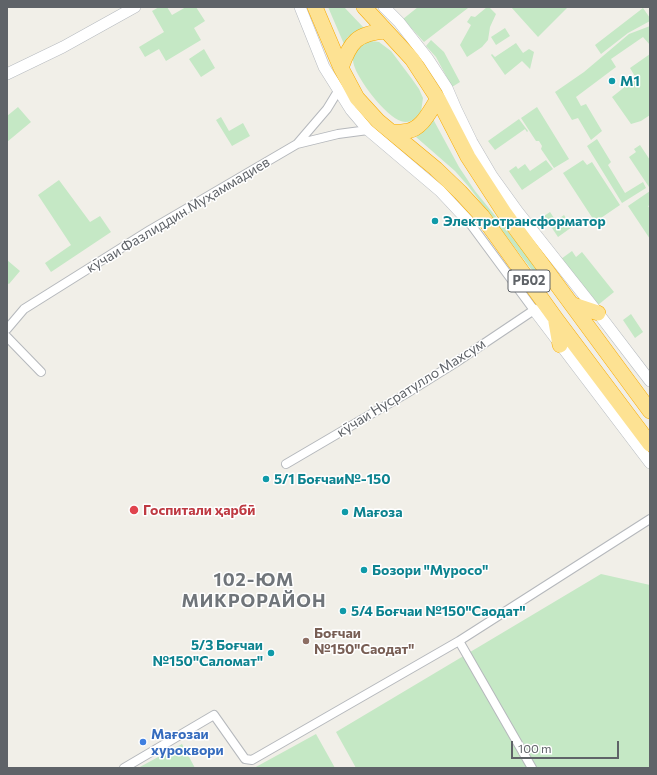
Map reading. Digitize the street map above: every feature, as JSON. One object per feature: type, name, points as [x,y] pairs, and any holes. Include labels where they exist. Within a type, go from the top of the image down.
[{"type":"highway","name":"РБ02","points":[[315,7],[341,68],[358,98],[378,121],[436,169],[482,216],[556,319],[650,444]]},
{"type":"highway","name":"РБ02","points":[[364,7],[412,59],[438,99],[481,179],[505,214],[650,411]]},
{"type":"highway","points":[[341,68],[348,50],[354,41],[361,36],[386,31]]},
{"type":"highway","points":[[392,132],[409,131],[417,126],[426,118],[438,99]]},
{"type":"highway","points":[[571,304],[598,313]]},
{"type":"highway","points":[[556,319],[560,345]]},
{"type":"street","points":[[7,74],[63,47],[135,7]]},
{"type":"street","points":[[300,7],[324,67],[351,110],[368,130],[440,191],[469,222],[650,463]]},
{"type":"street","points":[[384,7],[399,22],[428,59],[447,88],[472,142],[492,176],[518,212],[650,381]]},
{"type":"street","name":"кӯчаи Фазлиддин Муҳаммадиев","points":[[7,329],[24,309],[150,230],[297,144],[327,109],[338,91]]},
{"type":"street","points":[[297,144],[338,134],[368,130]]},
{"type":"street","name":"кӯчаи Нусратулло Махсум","points":[[286,464],[407,393],[534,310]]},
{"type":"street","points":[[7,337],[41,372]]},
{"type":"street","points":[[124,768],[214,715],[245,759],[252,760],[459,641],[650,518]]},
{"type":"street","points":[[459,641],[532,768]]},
{"type":"green space","points":[[159,7],[167,7],[172,15],[186,7],[196,7],[205,21],[194,28],[201,40],[166,61],[159,49],[145,57],[139,47],[164,32],[152,11]]},
{"type":"green space","points":[[328,7],[344,7],[364,28],[348,37],[344,44]]},
{"type":"green space","points":[[418,7],[468,8],[424,42],[403,19]]},
{"type":"green space","points":[[489,7],[496,14],[490,27],[488,40],[482,47],[467,57],[460,45],[471,25],[467,22],[471,16],[475,17]]},
{"type":"green space","points":[[511,7],[568,7],[538,37]]},
{"type":"green space","points":[[643,8],[650,18],[650,21],[628,33],[601,54],[595,45]]},
{"type":"green space","points":[[650,26],[650,45],[643,37],[611,59],[616,67],[576,97],[581,106],[586,104],[602,131],[591,140],[578,118],[572,120],[555,92],[584,72],[629,34]]},
{"type":"green space","points":[[505,28],[510,36],[496,45],[491,37]]},
{"type":"green space","points":[[431,40],[444,52],[460,82],[452,87],[436,57],[426,46]]},
{"type":"green space","points":[[371,41],[379,42],[391,51],[419,89],[423,98],[421,112],[408,122],[399,121],[376,101],[355,68],[353,57],[355,49],[364,43]]},
{"type":"green space","points":[[516,43],[523,53],[529,49],[534,52],[530,69],[522,61],[505,75],[491,55],[492,54],[495,57]]},
{"type":"green space","points":[[204,49],[215,68],[201,77],[189,59]]},
{"type":"green space","points":[[650,54],[650,115],[641,121],[631,124],[612,97],[636,78],[630,68]]},
{"type":"green space","points":[[18,107],[31,122],[7,142],[7,116]]},
{"type":"green space","points":[[537,107],[569,159],[554,168],[541,149],[542,146],[539,141],[536,141],[521,118]]},
{"type":"green space","points":[[221,117],[229,131],[243,123],[250,136],[232,146],[216,120]]},
{"type":"green space","points":[[433,119],[459,167],[475,191],[536,266],[537,270],[534,271],[531,269],[469,187],[455,171],[416,137]]},
{"type":"green space","points":[[519,119],[528,131],[527,132],[525,129],[495,150],[488,141]]},
{"type":"green space","points":[[597,139],[611,162],[608,165],[625,193],[643,182],[646,188],[622,203],[587,146]]},
{"type":"green space","points":[[640,145],[650,160],[649,187],[629,157],[636,152],[634,149]]},
{"type":"green space","points":[[546,160],[553,169],[522,190],[509,171],[516,166],[518,169],[525,164],[530,171]]},
{"type":"green space","points":[[583,160],[587,165],[592,162],[620,205],[595,222],[563,173]]},
{"type":"green space","points":[[59,180],[90,222],[100,216],[111,232],[51,272],[45,263],[71,245],[38,195]]},
{"type":"green space","points":[[650,191],[650,205],[648,206],[650,209],[650,239],[628,206]]},
{"type":"green space","points":[[550,212],[556,221],[564,215],[572,227],[558,237],[544,216]]},
{"type":"green space","points":[[572,251],[576,257],[582,252],[614,292],[598,305],[561,259]]},
{"type":"green space","points":[[7,260],[20,271],[9,284],[7,283]]},
{"type":"green space","points":[[631,314],[643,332],[635,338],[623,320]]},
{"type":"green space","points":[[601,574],[650,585],[650,768],[356,768],[336,732]]},
{"type":"green space","points":[[316,734],[335,768],[254,768]]},
{"type":"green space","points":[[182,744],[195,768],[138,768]]},
{"type":"place","name":"М1","points":[[612,81]]},
{"type":"place","name":"Электротрансформатор","points":[[435,221]]},
{"type":"place","name":"5/1 Боғчаи№-150","points":[[266,479]]},
{"type":"place","name":"Госпитали ҳарбӣ","points":[[134,510]]},
{"type":"place","name":"Мағоза","points":[[345,512]]},
{"type":"place","name":"Бозори \"Муросо\"","points":[[364,570]]},
{"type":"place","name":"5/4 Боғчаи №150\"Саодат\"","points":[[343,611]]},
{"type":"place","name":"Боғчаи №150\"Саодат\"","points":[[306,641]]},
{"type":"place","name":"5/3 Боғчаи №150\"Саломат\"","points":[[271,653]]},
{"type":"place","name":"Мағозаи хуроквори","points":[[143,742]]},
{"type":"district","name":"102-ЮМ МИКРОРАЙОН","points":[[254,590]]}]
